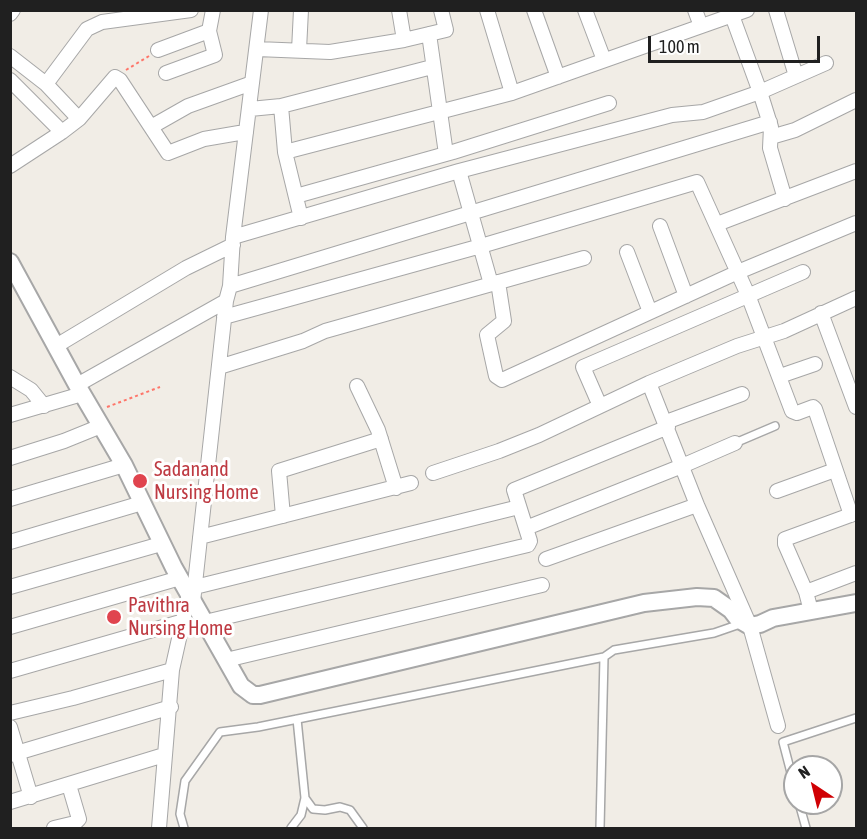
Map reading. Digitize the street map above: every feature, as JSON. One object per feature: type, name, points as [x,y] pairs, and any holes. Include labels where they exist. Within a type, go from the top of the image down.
[{"type":"street","points":[[10,14],[13,10]]},
{"type":"street","points":[[46,84],[87,29],[102,22],[191,10]]},
{"type":"street","points":[[166,73],[215,55],[209,32],[213,10]]},
{"type":"street","points":[[159,828],[164,754],[171,707],[172,670],[200,537],[261,10]]},
{"type":"street","points":[[299,50],[301,10]]},
{"type":"street","points":[[399,10],[404,40]]},
{"type":"street","points":[[257,49],[330,52],[404,40],[446,30],[441,10]]},
{"type":"street","points":[[487,10],[512,93]]},
{"type":"street","points":[[534,10],[558,77]]},
{"type":"street","points":[[585,10],[604,60]]},
{"type":"street","points":[[695,10],[701,26]]},
{"type":"street","points":[[285,152],[512,93],[701,26],[731,13],[747,10]]},
{"type":"street","points":[[776,10],[796,76]]},
{"type":"street","points":[[731,13],[770,122],[770,148],[785,199]]},
{"type":"street","points":[[158,50],[209,32]]},
{"type":"street","points":[[429,34],[446,154]]},
{"type":"street","points":[[10,56],[46,84],[79,119]]},
{"type":"street","points":[[56,346],[233,241],[459,171],[672,115],[703,112],[760,92],[826,63]]},
{"type":"street","points":[[250,110],[281,106],[432,67]]},
{"type":"street","points":[[10,166],[79,119],[116,77],[166,152],[169,153],[204,139],[246,133]]},
{"type":"street","points":[[10,80],[62,132]]},
{"type":"street","points":[[151,127],[188,106],[252,83]]},
{"type":"street","points":[[771,137],[795,130],[856,100]]},
{"type":"street","points":[[296,196],[446,154],[609,103]]},
{"type":"street","points":[[281,106],[285,152],[302,218]]},
{"type":"street","points":[[230,286],[770,122]]},
{"type":"street","points":[[459,171],[504,321],[486,335],[496,376],[502,380],[738,272],[856,223]]},
{"type":"street","points":[[717,224],[856,173]]},
{"type":"street","points":[[225,317],[481,246],[697,182],[748,295],[794,413],[813,407],[816,409],[835,470],[854,514],[785,539],[811,611]]},
{"type":"street","points":[[660,226],[686,296]]},
{"type":"street","points":[[627,252],[650,312]]},
{"type":"street","points":[[219,367],[303,341],[325,331],[584,258]]},
{"type":"street","points":[[10,262],[124,465],[161,544],[189,590],[204,622],[241,686],[253,695],[645,603],[697,597],[714,598],[760,623],[856,610]]},
{"type":"street","points":[[600,406],[583,367],[802,272]]},
{"type":"street","points":[[433,473],[500,451],[650,383],[784,331],[856,298]]},
{"type":"street","points":[[10,415],[45,406],[80,389],[226,301]]},
{"type":"street","points":[[821,313],[856,406]]},
{"type":"street","points":[[780,376],[815,364]]},
{"type":"street","points":[[10,377],[31,390],[45,406]]},
{"type":"street","points":[[650,383],[697,505],[760,623],[778,726]]},
{"type":"street","points":[[357,386],[381,439],[396,488]]},
{"type":"street","points":[[204,622],[526,546],[530,541],[514,490],[742,394]]},
{"type":"street","points":[[10,458],[64,441],[97,419]]},
{"type":"street","points":[[283,516],[279,471],[381,439]]},
{"type":"street","points":[[526,528],[735,443]]},
{"type":"street","points":[[10,499],[124,465]]},
{"type":"street","points":[[777,490],[835,470]]},
{"type":"street","points":[[200,537],[411,483]]},
{"type":"street","points":[[10,543],[142,503]]},
{"type":"street","points":[[546,559],[697,505]]},
{"type":"street","points":[[10,627],[189,590],[519,507]]},
{"type":"street","points":[[10,587],[161,544]]},
{"type":"street","points":[[806,592],[856,573]]},
{"type":"street","points":[[226,660],[542,585]]},
{"type":"street","points":[[760,623],[856,603]]},
{"type":"street","points":[[10,671],[184,621]]},
{"type":"street","points":[[10,712],[73,698],[172,670]]},
{"type":"street","points":[[14,754],[171,707]]},
{"type":"street","points":[[10,727],[14,754],[31,797]]},
{"type":"street","points":[[10,802],[164,754]]},
{"type":"street","points":[[54,828],[75,823],[79,819],[69,785]]},
{"type":"lane","points":[[735,443],[775,426]]},
{"type":"lane","points":[[184,828],[180,814],[185,781],[220,732],[297,719],[604,657],[614,650],[760,623]]},
{"type":"lane","points":[[600,828],[604,657]]},
{"type":"lane","points":[[786,755],[783,742],[856,718]]},
{"type":"lane","points":[[291,828],[301,815],[305,798],[297,719]]},
{"type":"lane","points":[[305,798],[313,809],[325,810],[340,807],[350,810],[363,828]]},
{"type":"path","points":[[116,77],[158,50]]},
{"type":"path","points":[[97,419],[159,387]]},
{"type":"place","name":"Sadanand Nursing Home","points":[[140,481]]},
{"type":"place","name":"Pavithra Nursing Home","points":[[114,617]]}]
